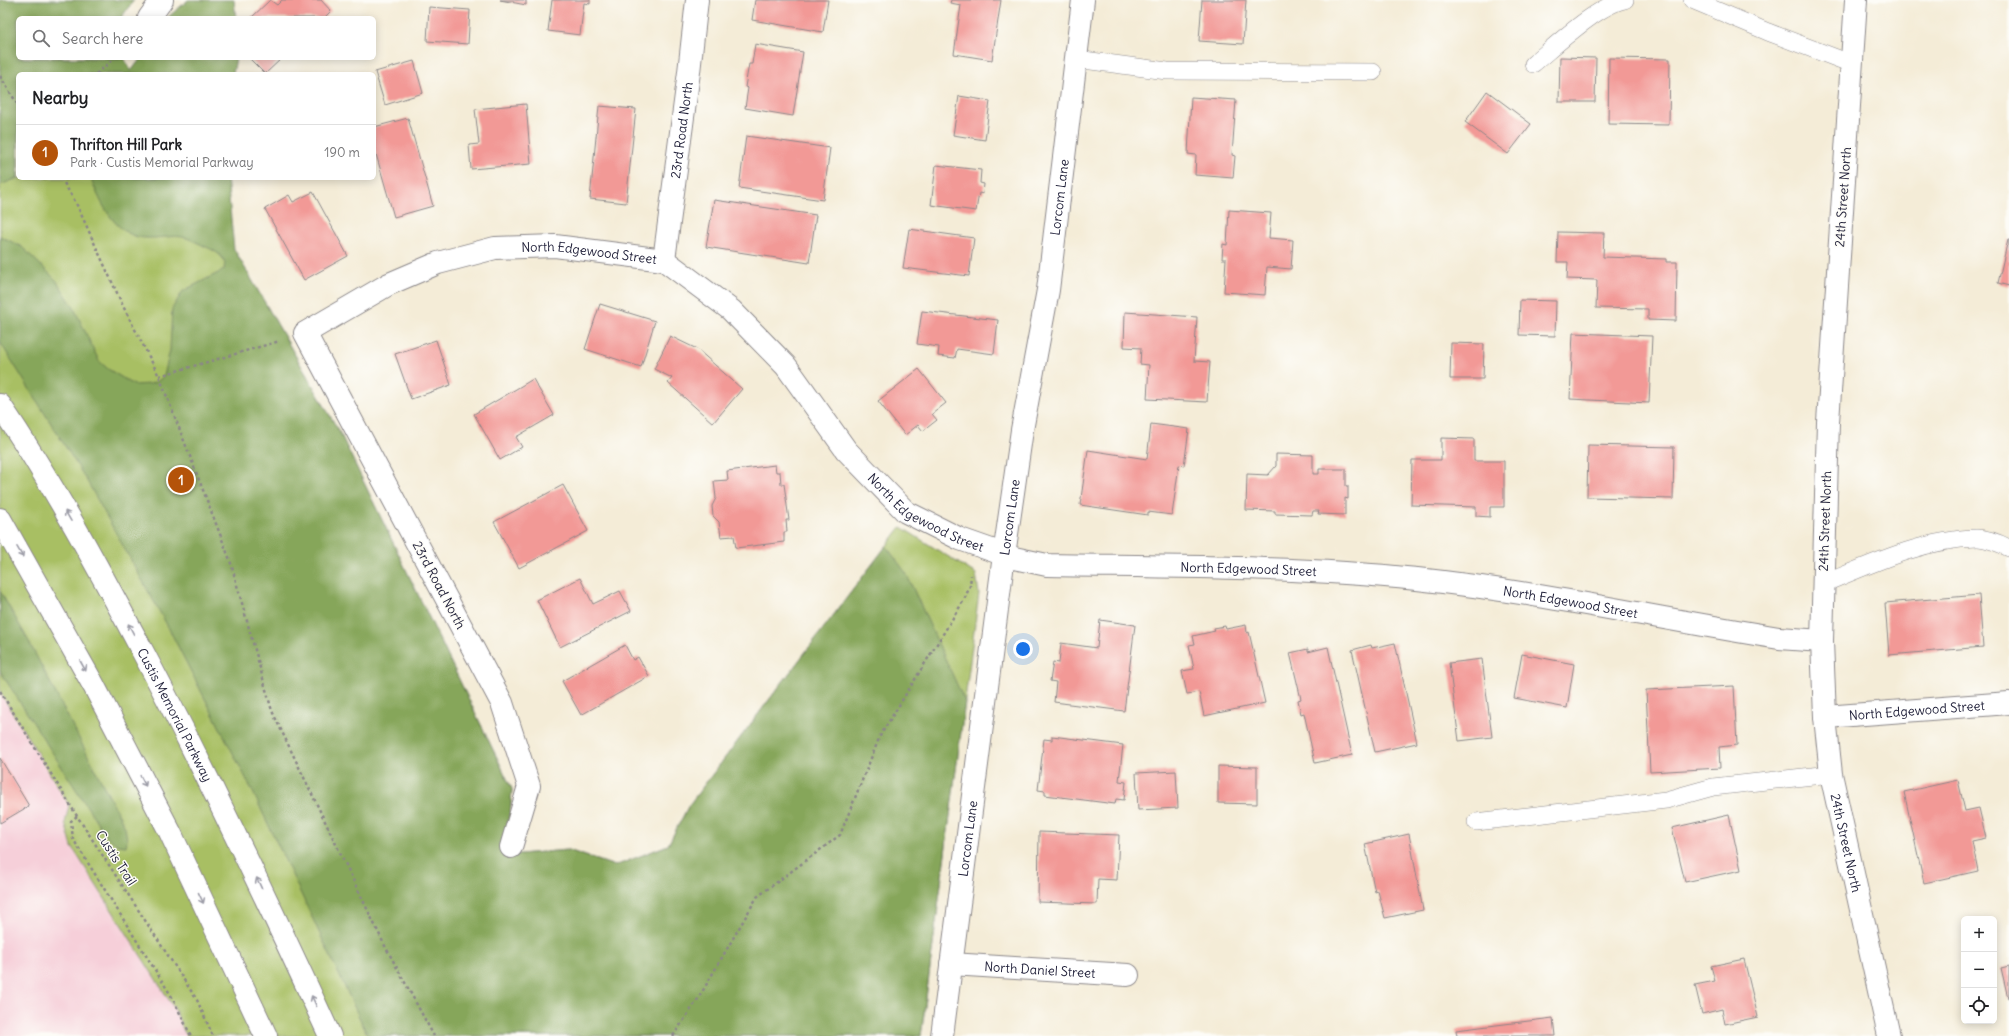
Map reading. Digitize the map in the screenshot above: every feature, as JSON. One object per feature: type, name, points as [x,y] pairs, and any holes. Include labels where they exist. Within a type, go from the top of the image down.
[{"type":"main road","points":[[150,16],[162,0]]},
{"type":"main road","name":"23rd Road North","points":[[664,260],[697,0]]},
{"type":"main road","name":"Lorcom Lane","points":[[942,1036],[1004,555],[1022,430],[1048,290],[1083,0]]},
{"type":"main road","name":"24th Street North","points":[[1856,0],[1828,422],[1822,642],[1825,717],[1831,774],[1889,1036]]},
{"type":"main road","name":"North Edgewood Street","points":[[305,333],[389,284],[438,263],[495,248],[555,246],[664,260],[731,310],[786,366],[846,450],[906,512],[960,539],[1004,555],[1024,561],[1047,565],[1266,568],[1420,580],[1526,595],[1779,638],[1822,642]]},
{"type":"main road","name":"23rd Road North","points":[[305,333],[502,703],[529,786],[511,847]]},
{"type":"main road","name":"Custis Memorial Parkway","points":[[0,405],[53,490],[175,713],[245,853],[330,1036]]},
{"type":"main road","points":[[0,519],[94,686],[170,832],[266,1036]]},
{"type":"main road","name":"North Edgewood Street","points":[[1825,717],[2009,703]]},
{"type":"main road","name":"North Daniel Street","points":[[951,964],[1128,975]]},
{"type":"lane","points":[[1533,64],[1579,26],[1615,2],[1625,0]]},
{"type":"lane","points":[[1692,0],[1768,32],[1852,64]]},
{"type":"lane","points":[[1076,59],[1167,71],[1373,72]]},
{"type":"lane","points":[[1823,584],[1879,560],[1925,545],[1978,538],[2009,548]]},
{"type":"lane","points":[[1476,822],[1666,800],[1713,787],[1831,774]]},
{"type":"path","points":[[98,72],[113,60]]},
{"type":"path","points":[[0,76],[16,102]]},
{"type":"path","points":[[62,180],[76,203],[123,306],[160,376],[230,560],[272,711],[384,944],[434,1036]]},
{"type":"path","points":[[160,376],[305,333]]},
{"type":"path","points":[[673,1036],[698,998],[757,897],[840,835],[880,736],[964,600],[970,586],[971,575]]},
{"type":"path","name":"Custis Trail","points":[[0,691],[77,816],[197,1000],[213,1036]]},
{"type":"path","points":[[77,816],[71,821],[73,839],[172,997],[191,1036]]},
{"type":"shaded area","points":[[0,692],[69,805],[65,823],[72,847],[174,1008],[186,1036],[0,1036]]},
{"type":"green space","points":[[0,0],[16,16],[16,60],[125,60],[132,72],[16,72],[16,180],[194,180],[340,433],[512,789],[507,855],[568,850],[615,866],[668,845],[689,805],[901,527],[976,574],[979,593],[921,1036],[186,1036],[174,1008],[72,847],[65,823],[69,805],[0,692]]},
{"type":"green space","points":[[0,0],[134,0],[122,16],[16,16],[16,60],[125,60],[131,71],[139,60],[236,60],[233,72],[16,72],[16,179],[0,185]]},
{"type":"green space","points":[[188,0],[234,0],[236,16],[169,16]]},
{"type":"green space","points":[[92,180],[227,180],[234,249],[340,433],[512,789],[507,855],[568,850],[615,866],[668,845],[689,805],[886,546],[906,573],[965,702],[921,1036],[368,1036],[252,790],[167,625],[87,481],[0,342],[0,236],[22,247],[56,280],[73,306],[99,361],[108,369],[134,385],[150,384],[158,381],[164,376],[170,350],[172,309],[183,291],[224,270],[225,262],[219,254],[188,238],[176,236],[148,238],[137,237],[127,233],[111,218],[99,198]]},
{"type":"green space","points":[[0,591],[27,638],[125,827],[127,840],[126,846],[118,845],[106,836],[0,671]]},
{"type":"building","points":[[270,0],[277,5],[282,0],[321,0],[331,11],[326,16],[253,16]]},
{"type":"building","points":[[500,0],[526,0],[526,5]]},
{"type":"building","points":[[552,0],[590,0],[590,4],[584,3],[580,35],[548,31]]},
{"type":"building","points":[[755,0],[828,0],[823,32],[752,20]]},
{"type":"building","points":[[951,0],[1001,0],[992,60],[954,54],[961,5],[950,3]]},
{"type":"building","points":[[1202,0],[1246,0],[1243,44],[1199,41]]},
{"type":"building","points":[[429,7],[470,10],[468,44],[427,41]]},
{"type":"building","points":[[755,44],[803,52],[793,116],[745,108],[748,88],[745,87],[749,64],[752,64]]},
{"type":"building","points":[[1560,57],[1596,58],[1595,102],[1559,102]]},
{"type":"building","points":[[1609,58],[1670,59],[1669,125],[1608,124]]},
{"type":"building","points":[[251,60],[280,60],[267,72],[263,72]]},
{"type":"building","points":[[414,61],[423,93],[385,105],[375,72]]},
{"type":"building","points":[[1487,91],[1531,124],[1508,154],[1465,122]]},
{"type":"building","points":[[959,96],[990,101],[985,140],[953,135]]},
{"type":"building","points":[[1191,97],[1236,100],[1232,155],[1235,156],[1233,178],[1195,175],[1196,155],[1188,154]]},
{"type":"building","points":[[526,104],[531,164],[471,169],[469,145],[479,144],[475,109]]},
{"type":"building","points":[[599,106],[636,109],[626,203],[590,199]]},
{"type":"building","points":[[408,118],[433,206],[394,217],[376,154],[376,126]]},
{"type":"building","points":[[746,136],[830,148],[823,200],[739,188]]},
{"type":"building","points":[[936,165],[981,170],[980,183],[984,184],[983,194],[979,193],[976,211],[931,205]]},
{"type":"building","points":[[313,192],[348,256],[304,280],[265,209],[289,195],[293,202]]},
{"type":"building","points":[[714,200],[816,215],[809,263],[706,247]]},
{"type":"building","points":[[1229,210],[1271,213],[1269,238],[1293,240],[1291,269],[1267,267],[1265,295],[1224,292],[1226,259],[1222,259],[1223,244],[1227,245]]},
{"type":"building","points":[[909,229],[974,238],[969,276],[903,268]]},
{"type":"building","points":[[1558,232],[1604,233],[1603,257],[1666,259],[1666,262],[1677,262],[1676,321],[1648,320],[1648,309],[1596,308],[1597,280],[1567,279],[1568,262],[1557,262]]},
{"type":"building","points":[[2009,240],[2009,286],[1998,283]]},
{"type":"building","points":[[1520,300],[1556,301],[1555,336],[1519,335]]},
{"type":"building","points":[[600,304],[655,321],[641,367],[585,349]]},
{"type":"building","points":[[922,311],[998,320],[994,354],[957,349],[955,358],[938,356],[939,347],[917,344]]},
{"type":"building","points":[[1125,312],[1197,317],[1194,361],[1210,362],[1207,402],[1147,399],[1149,365],[1140,364],[1141,348],[1124,347]]},
{"type":"building","points":[[1573,333],[1652,336],[1649,403],[1570,399]]},
{"type":"building","points":[[670,336],[697,349],[742,389],[713,423],[668,383],[672,378],[654,369]]},
{"type":"building","points":[[436,340],[451,385],[411,399],[395,354]]},
{"type":"building","points":[[1451,343],[1484,344],[1483,379],[1450,379]]},
{"type":"building","points":[[919,369],[946,403],[932,414],[937,420],[923,431],[918,425],[905,435],[878,401]]},
{"type":"building","points":[[533,379],[554,415],[516,437],[522,447],[500,460],[474,414]]},
{"type":"building","points":[[1151,424],[1189,429],[1184,466],[1179,465],[1172,515],[1148,512],[1148,515],[1080,505],[1088,450],[1147,459]]},
{"type":"building","points":[[1441,438],[1474,439],[1474,461],[1504,461],[1504,507],[1490,507],[1490,517],[1476,516],[1476,507],[1411,505],[1412,460],[1441,460]]},
{"type":"building","points":[[1588,445],[1674,447],[1673,499],[1587,497]]},
{"type":"building","points":[[1276,454],[1313,455],[1313,474],[1319,474],[1319,469],[1346,469],[1348,499],[1345,498],[1345,515],[1318,514],[1319,511],[1313,511],[1312,515],[1275,514],[1275,511],[1246,510],[1247,474],[1268,475],[1276,466]]},
{"type":"building","points":[[775,465],[776,472],[780,472],[781,484],[784,484],[789,520],[786,520],[787,532],[784,532],[784,542],[736,548],[734,536],[721,537],[719,522],[713,516],[712,506],[716,498],[714,481],[728,480],[727,471]]},
{"type":"building","points":[[563,485],[588,531],[519,568],[494,522]]},
{"type":"building","points":[[580,578],[593,604],[620,591],[631,611],[560,647],[537,600]]},
{"type":"building","points":[[1979,595],[1983,647],[1889,655],[1885,603]]},
{"type":"building","points":[[1100,620],[1135,625],[1124,711],[1054,702],[1056,682],[1050,681],[1053,662],[1059,663],[1061,643],[1097,648]]},
{"type":"building","points":[[1246,625],[1247,633],[1249,632],[1265,703],[1204,716],[1199,692],[1187,694],[1182,671],[1194,669],[1189,645],[1195,644],[1193,636],[1215,631],[1214,628],[1225,626],[1226,629]]},
{"type":"building","points":[[1395,643],[1417,743],[1375,752],[1352,650],[1371,645],[1372,648]]},
{"type":"building","points":[[625,645],[633,660],[638,657],[649,676],[581,715],[562,681]]},
{"type":"building","points":[[1328,647],[1352,755],[1315,763],[1304,713],[1301,714],[1298,700],[1301,699],[1290,653],[1308,649],[1308,652]]},
{"type":"building","points":[[1522,654],[1574,664],[1567,708],[1514,698]]},
{"type":"building","points":[[1482,659],[1492,737],[1459,741],[1449,663]]},
{"type":"building","points":[[1734,686],[1737,745],[1719,747],[1720,768],[1650,772],[1646,690]]},
{"type":"building","points":[[1052,736],[1123,745],[1119,781],[1126,782],[1124,800],[1116,799],[1115,804],[1045,795],[1045,791],[1038,790],[1044,739],[1052,740]]},
{"type":"building","points":[[0,758],[29,806],[0,823]]},
{"type":"building","points":[[1218,766],[1257,767],[1257,804],[1218,803]]},
{"type":"building","points":[[1176,771],[1178,808],[1138,810],[1136,773]]},
{"type":"building","points":[[1958,780],[1965,811],[1979,808],[1986,838],[1972,841],[1978,871],[1924,883],[1904,792]]},
{"type":"building","points":[[1729,815],[1741,870],[1685,882],[1672,828]]},
{"type":"building","points":[[1039,832],[1119,835],[1117,880],[1098,879],[1097,904],[1038,902]]},
{"type":"building","points":[[1409,834],[1423,910],[1385,918],[1378,891],[1375,892],[1365,844]]},
{"type":"building","points":[[1744,959],[1758,1017],[1725,1024],[1722,1009],[1702,1014],[1695,985],[1715,981],[1711,966]]},
{"type":"building","points":[[2009,966],[2009,998],[2008,998],[2001,968]]},
{"type":"building","points":[[1553,1018],[1555,1036],[1457,1036],[1456,1030]]},
{"type":"place","name":"Thrifton Hill Park","points":[[181,480]]}]
